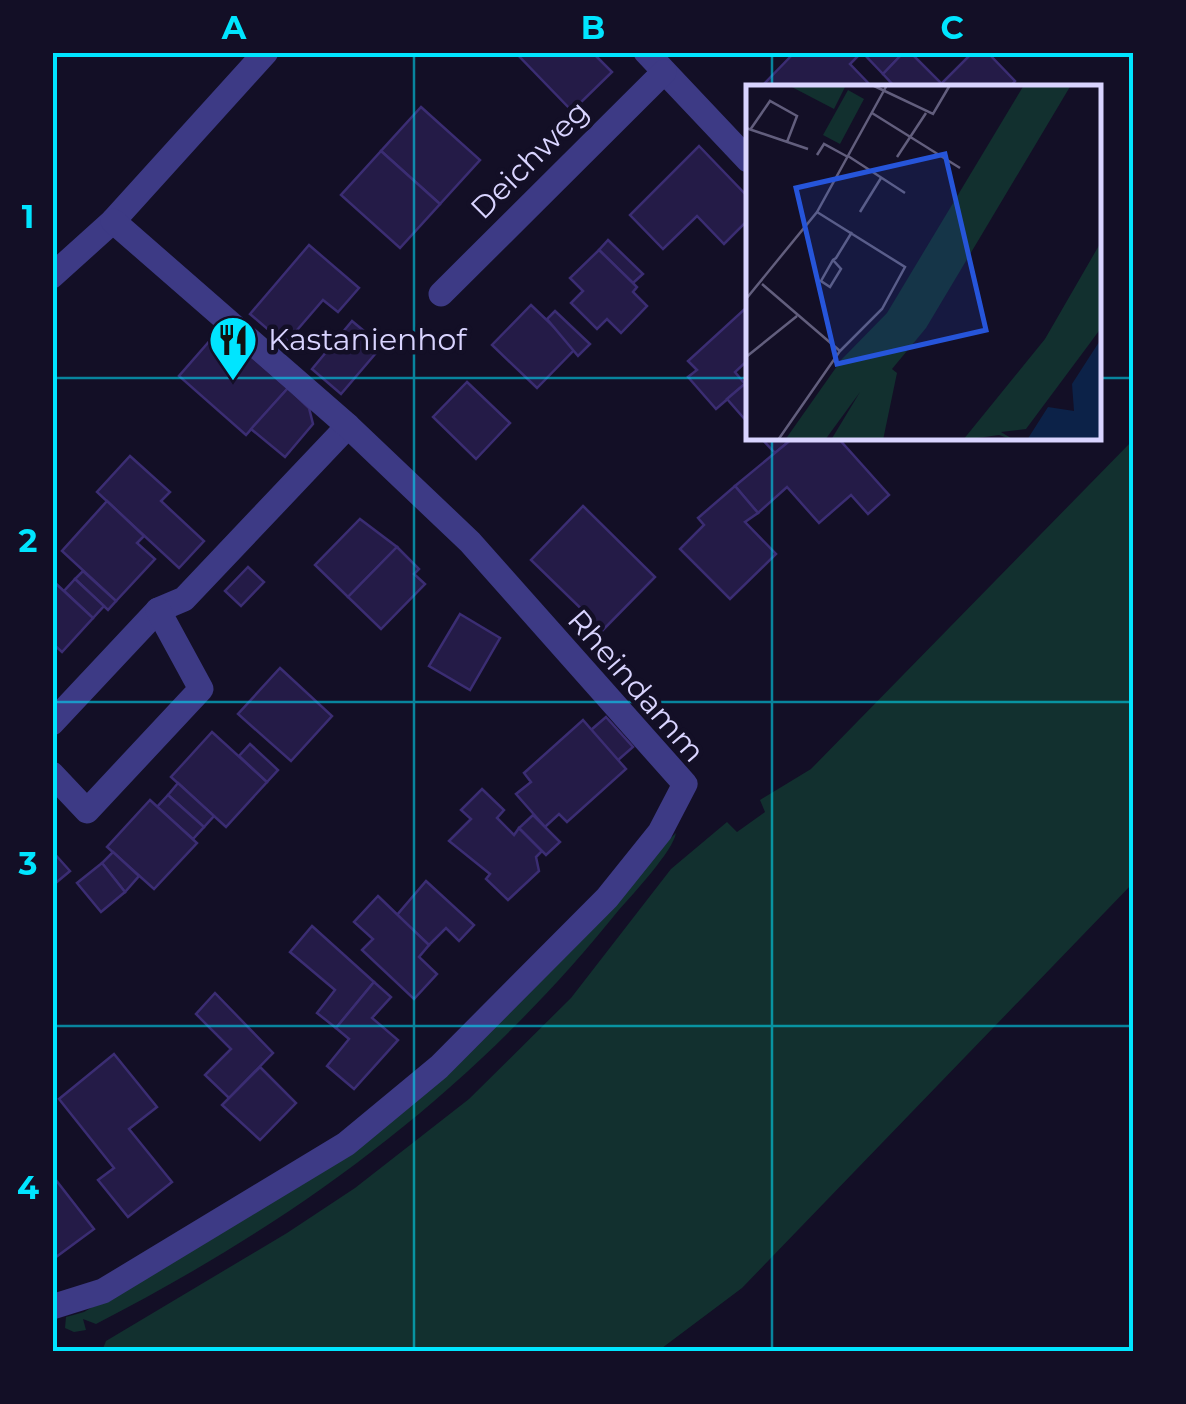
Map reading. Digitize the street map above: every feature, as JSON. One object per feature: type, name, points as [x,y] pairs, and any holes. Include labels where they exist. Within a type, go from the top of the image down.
[{"type":"street","points":[[52,276],[114,220],[266,52]]},
{"type":"street","name":"Deichweg","points":[[442,294],[655,62],[746,158]]},
{"type":"street","name":"Rheindamm","points":[[52,1307],[103,1291],[346,1144],[440,1067],[607,898],[660,832],[685,784],[470,542],[348,426],[114,220]]},
{"type":"street","points":[[52,722],[158,610],[184,599],[348,426]]},
{"type":"street","points":[[52,774],[87,811],[201,689],[158,610]]},
{"type":"green space","points":[[1133,440],[1133,883],[742,1288],[658,1351],[102,1351],[106,1341],[355,1188],[469,1099],[571,998],[671,869],[727,822],[737,832],[765,812],[760,800],[811,769]]},
{"type":"green space","points":[[676,833],[651,872],[562,976],[504,1037],[380,1145],[244,1240],[172,1283],[96,1324],[83,1319],[86,1330],[74,1332],[65,1328],[66,1317],[84,1312],[325,1166]]},
{"type":"building","points":[[515,52],[592,52],[612,72],[572,111]]},
{"type":"building","points":[[795,52],[862,52],[850,64],[870,85],[763,85]]},
{"type":"building","points":[[862,52],[904,52],[883,74]]},
{"type":"building","points":[[904,52],[910,52],[941,83],[893,85],[883,74]]},
{"type":"building","points":[[973,52],[987,52],[1015,81],[1012,85],[940,85]]},
{"type":"building","points":[[421,107],[480,160],[440,204],[381,151]]},
{"type":"building","points":[[699,146],[746,195],[746,222],[724,244],[697,216],[663,249],[630,215]]},
{"type":"building","points":[[381,151],[440,204],[400,248],[341,195]]},
{"type":"building","points":[[608,240],[643,274],[633,283],[599,250]]},
{"type":"building","points":[[309,245],[359,288],[338,312],[323,300],[285,344],[250,314]]},
{"type":"building","points":[[599,250],[637,287],[633,292],[647,306],[621,333],[607,319],[597,329],[571,303],[583,291],[570,278]]},
{"type":"building","points":[[531,305],[576,348],[537,388],[492,345]]},
{"type":"building","points":[[746,308],[746,362],[735,372],[745,384],[716,409],[688,377],[697,370],[688,361]]},
{"type":"building","points":[[555,311],[590,344],[578,356],[547,319]]},
{"type":"building","points":[[352,321],[382,346],[341,394],[312,369]]},
{"type":"building","name":"Kastanienhof","points":[[220,329],[288,388],[246,435],[179,376]]},
{"type":"building","points":[[467,382],[510,423],[476,459],[433,417]]},
{"type":"building","points":[[746,383],[746,421],[727,399]]},
{"type":"building","points":[[288,388],[309,408],[313,424],[285,457],[251,429]]},
{"type":"building","points":[[763,440],[791,440],[775,453]]},
{"type":"building","points":[[791,440],[840,440],[889,495],[868,514],[851,495],[819,523],[787,487],[758,513],[735,486]]},
{"type":"building","points":[[130,456],[170,492],[161,501],[204,541],[179,568],[97,492]]},
{"type":"building","points":[[735,486],[758,513],[745,522],[776,554],[730,599],[680,549],[704,525],[698,518]]},
{"type":"building","points":[[107,501],[144,536],[137,543],[155,559],[116,601],[62,551]]},
{"type":"building","points":[[583,506],[655,577],[603,630],[531,560]]},
{"type":"building","points":[[360,519],[397,547],[348,597],[315,565]]},
{"type":"building","points":[[397,547],[419,569],[414,574],[425,584],[381,629],[348,597]]},
{"type":"building","points":[[248,567],[264,582],[241,606],[225,591]]},
{"type":"building","points":[[83,571],[116,601],[108,610],[75,579]]},
{"type":"building","points":[[75,579],[104,606],[93,618],[64,591]]},
{"type":"building","points":[[52,580],[93,618],[62,652],[52,643]]},
{"type":"building","points":[[460,614],[500,638],[470,690],[429,666]]},
{"type":"building","points":[[280,668],[332,716],[291,761],[238,714]]},
{"type":"building","points":[[606,717],[633,747],[617,761],[591,730]]},
{"type":"building","points":[[583,720],[626,769],[567,822],[559,814],[545,827],[516,794],[531,782],[524,773]]},
{"type":"building","points":[[212,732],[267,782],[226,827],[171,777]]},
{"type":"building","points":[[250,744],[278,770],[267,782],[239,756]]},
{"type":"building","points":[[178,783],[214,816],[204,827],[168,795]]},
{"type":"building","points":[[482,789],[504,810],[497,818],[514,835],[519,828],[542,851],[536,857],[539,871],[508,900],[486,879],[490,874],[449,841],[471,819],[461,810]]},
{"type":"building","points":[[168,795],[204,827],[193,839],[157,807]]},
{"type":"building","points":[[150,800],[197,843],[154,889],[107,847]]},
{"type":"building","points":[[533,815],[560,842],[546,855],[519,828]]},
{"type":"building","points":[[52,851],[70,871],[52,886]]},
{"type":"building","points":[[113,852],[139,876],[125,892],[102,863]]},
{"type":"building","points":[[102,863],[125,892],[101,912],[77,883]]},
{"type":"building","points":[[426,881],[474,925],[459,941],[446,928],[429,945],[397,915]]},
{"type":"building","points":[[378,896],[429,945],[419,957],[437,974],[414,999],[362,950],[373,939],[354,922]]},
{"type":"building","points":[[312,926],[374,982],[336,1028],[317,1013],[335,990],[290,952]]},
{"type":"building","points":[[374,982],[391,997],[372,1018],[398,1040],[354,1089],[327,1066],[349,1039],[336,1028]]},
{"type":"building","points":[[215,993],[273,1053],[229,1098],[205,1075],[231,1049],[196,1014]]},
{"type":"building","points":[[114,1054],[157,1107],[129,1129],[172,1182],[128,1217],[98,1180],[114,1168],[59,1099]]},
{"type":"building","points":[[260,1067],[296,1103],[260,1140],[222,1105]]},
{"type":"building","points":[[52,1175],[94,1229],[52,1260]]},
{"type":"place","name":"Kastanienhof","points":[[233,382]]}]
